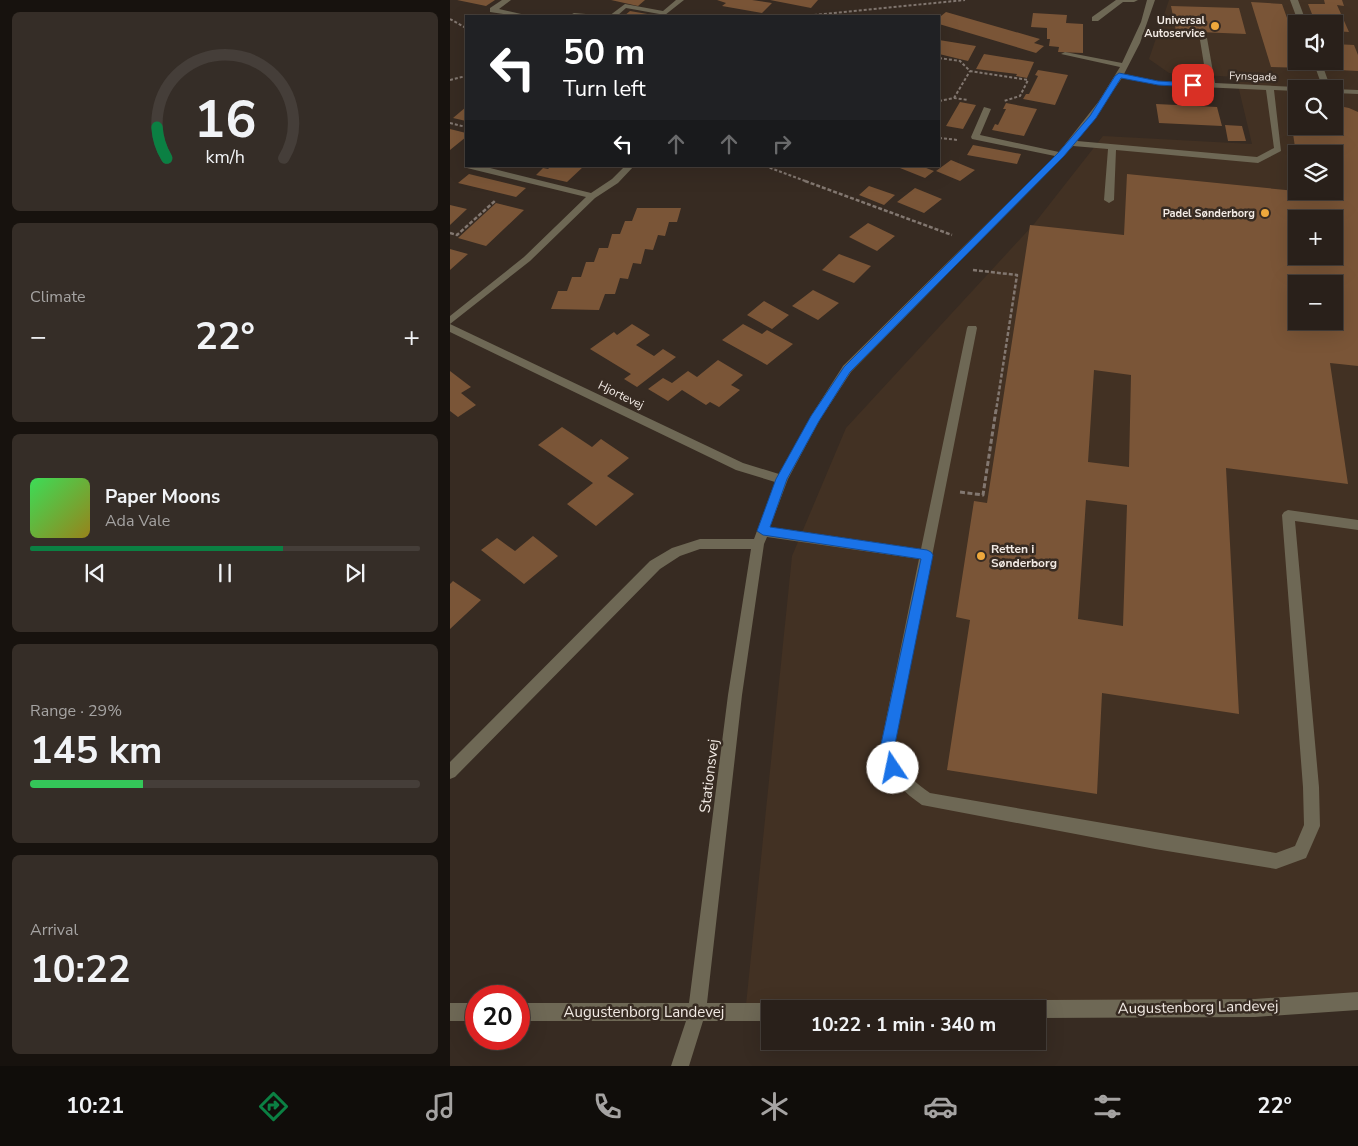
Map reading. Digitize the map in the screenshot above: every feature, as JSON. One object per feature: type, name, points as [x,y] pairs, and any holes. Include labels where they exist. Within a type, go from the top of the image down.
[{"type":"street","points":[[507,0],[493,10],[520,15]]},
{"type":"street","points":[[613,15],[625,6],[666,13],[680,0]]},
{"type":"street","points":[[1095,19],[1121,0],[1134,0]]},
{"type":"street","name":"Stationsvej","points":[[680,1066],[697,1012],[735,695],[758,544],[782,479],[815,419],[847,369],[1061,155],[1093,117],[1140,37],[1151,0]]},
{"type":"street","points":[[1294,0],[1300,15]]},
{"type":"street","points":[[1204,40],[1211,86]]},
{"type":"street","points":[[1065,54],[1121,71]]},
{"type":"street","name":"Fynsgade","points":[[1121,71],[1158,83],[1288,89]]},
{"type":"street","points":[[1071,143],[1258,160],[1278,149],[1270,88]]},
{"type":"street","points":[[1343,91],[1358,92]]},
{"type":"street","points":[[987,109],[974,137],[1061,155]]},
{"type":"street","points":[[1109,200],[1112,147]]},
{"type":"street","points":[[471,167],[592,196]]},
{"type":"street","points":[[450,321],[527,259],[592,196],[616,181],[629,167]]},
{"type":"street","name":"Hjortevej","points":[[450,328],[740,467],[782,479]]},
{"type":"street","points":[[972,328],[887,749],[893,768],[905,786],[927,800],[1276,861],[1300,852],[1312,826],[1288,515],[1358,525]]},
{"type":"street","points":[[763,531],[927,555]]},
{"type":"street","points":[[450,772],[655,565],[676,552],[700,544],[758,544]]},
{"type":"street","name":"Augustenborg Landevej","points":[[1046,1009],[1255,1008],[1358,1001]]},
{"type":"street","points":[[450,1012],[465,1012]]},
{"type":"street","name":"Augustenborg Landevej","points":[[530,1012],[761,1012]]},
{"type":"path","points":[[811,15],[965,0]]},
{"type":"path","points":[[848,10],[850,15]]},
{"type":"path","points":[[450,19],[465,27]]},
{"type":"path","points":[[940,58],[960,61],[970,71],[1028,80],[1020,96],[1001,102]]},
{"type":"path","points":[[954,98],[970,71]]},
{"type":"path","points":[[450,80],[465,76]]},
{"type":"path","points":[[940,101],[954,98],[973,101]]},
{"type":"path","points":[[450,123],[465,127]]},
{"type":"path","points":[[768,167],[972,242]]},
{"type":"path","points":[[450,233],[457,235],[496,200]]},
{"type":"path","points":[[940,489],[983,495],[1017,275],[948,268]]},
{"type":"shaded area","points":[[1169,0],[1358,0],[1358,998],[1046,1002],[1046,1000],[761,1000],[761,1005],[746,1005],[792,556],[846,428],[1034,224],[1103,136],[1252,144],[1236,77],[1169,73],[1149,59]]},
{"type":"building","points":[[457,0],[495,0],[486,6]]},
{"type":"building","points":[[611,0],[645,0],[638,6]]},
{"type":"building","points":[[717,0],[752,0],[772,3],[762,13],[722,6],[726,3]]},
{"type":"building","points":[[770,0],[818,0],[811,8]]},
{"type":"building","points":[[1324,0],[1342,0],[1344,6],[1337,5],[1341,15],[1312,15],[1308,4],[1325,4]]},
{"type":"building","points":[[1251,2],[1282,4],[1288,21],[1288,68],[1271,67]]},
{"type":"building","points":[[1171,6],[1239,8],[1246,34],[1176,31]]},
{"type":"building","points":[[630,11],[653,15],[625,15]]},
{"type":"building","points":[[946,12],[1040,39],[1034,43],[1044,46],[1036,53],[940,24],[941,16]]},
{"type":"building","points":[[1033,13],[1067,15],[1066,23],[1083,24],[1083,53],[1058,52],[1059,47],[1049,46],[1050,39],[1047,39],[1047,28],[1031,27]]},
{"type":"building","points":[[1343,18],[1349,32],[1343,32]]},
{"type":"building","points":[[940,40],[976,46],[968,61],[940,54]]},
{"type":"building","points":[[1343,44],[1354,45],[1358,55],[1358,71],[1338,70],[1343,70]]},
{"type":"building","points":[[984,54],[1034,62],[1027,78],[1016,76],[1017,74],[976,69]]},
{"type":"building","points":[[1038,70],[1068,75],[1055,105],[1023,99],[1026,94],[1029,94],[1038,76],[1035,75]]},
{"type":"building","points":[[960,102],[976,105],[963,129],[946,126]]},
{"type":"building","points":[[1006,103],[1037,109],[1024,136],[992,130],[995,124],[998,125],[1006,109],[1003,109]]},
{"type":"building","points":[[1156,104],[1217,107],[1222,126],[1159,123]]},
{"type":"building","points":[[1343,107],[1358,112],[1358,366],[1330,363],[1348,484],[1226,468],[1239,714],[1102,693],[1097,794],[947,770],[970,620],[956,617],[974,501],[987,503],[1030,225],[1124,235],[1127,174],[1288,190],[1288,200],[1343,200],[1343,145],[1295,145],[1293,135],[1343,135]],"holes":[[[1094,370],[1131,375],[1129,467],[1088,462]],[[1086,500],[1127,505],[1123,626],[1078,619]]]},
{"type":"building","points":[[465,108],[465,121],[453,118]]},
{"type":"building","points":[[1225,125],[1242,126],[1246,141],[1228,141]]},
{"type":"building","points":[[450,129],[465,133],[465,138],[450,150]]},
{"type":"building","points":[[973,145],[1021,154],[1017,164],[967,155]]},
{"type":"building","points":[[951,160],[975,170],[960,181],[936,171]]},
{"type":"building","points":[[550,167],[583,167],[567,182],[536,175],[543,168],[548,169]]},
{"type":"building","points":[[898,167],[924,167],[934,171],[925,178]]},
{"type":"building","points":[[469,174],[526,188],[516,197],[458,183]]},
{"type":"building","points":[[869,186],[895,195],[884,205],[859,195]]},
{"type":"building","points":[[915,188],[942,199],[924,213],[897,202]]},
{"type":"building","points":[[496,203],[524,210],[486,246],[458,238]]},
{"type":"building","points":[[450,205],[467,209],[450,225]]},
{"type":"building","points":[[637,208],[681,208],[677,222],[669,222],[665,236],[658,235],[653,250],[645,249],[641,264],[633,263],[628,279],[620,278],[615,294],[605,294],[599,310],[551,309],[558,291],[567,291],[572,277],[581,277],[586,262],[594,262],[599,248],[608,248],[612,234],[620,234],[625,221],[632,221]]},
{"type":"building","points":[[868,223],[895,236],[877,251],[849,237]]},
{"type":"building","points":[[450,249],[468,254],[450,270]]},
{"type":"building","points":[[839,254],[871,266],[854,283],[822,270]]},
{"type":"building","points":[[813,290],[839,303],[818,320],[792,306]]},
{"type":"building","points":[[764,301],[789,315],[772,329],[747,315]]},
{"type":"building","points":[[632,324],[650,335],[636,345],[654,356],[663,349],[676,357],[637,387],[624,379],[631,374],[590,349],[614,332],[617,335]]},
{"type":"building","points":[[743,324],[762,334],[767,330],[793,344],[767,365],[722,340]]},
{"type":"building","points":[[718,360],[743,375],[731,385],[740,390],[719,407],[710,402],[706,405],[682,390],[668,401],[648,389],[663,378],[672,383],[688,371],[697,377]]},
{"type":"building","points":[[450,371],[471,387],[461,393],[476,405],[458,417],[450,411]]},
{"type":"building","points":[[562,427],[592,447],[601,439],[629,458],[607,476],[634,494],[596,526],[567,504],[593,483],[538,445]]},
{"type":"building","points":[[533,536],[558,556],[524,584],[481,550],[497,538],[515,551]]},
{"type":"building","points":[[453,581],[481,600],[450,629],[450,584]]},
{"type":"place","name":"Universal Autoservice","points":[[1215,26]]},
{"type":"place","name":"Padel Sønderborg","points":[[1265,213]]},
{"type":"place","name":"Retten i Sønderborg","points":[[981,556]]},
{"type":"route","points":[[893,768],[887,749],[927,555],[763,531],[782,479],[815,419],[847,369],[1061,155],[1093,117],[1119,76],[1158,83],[1193,85]]}]
